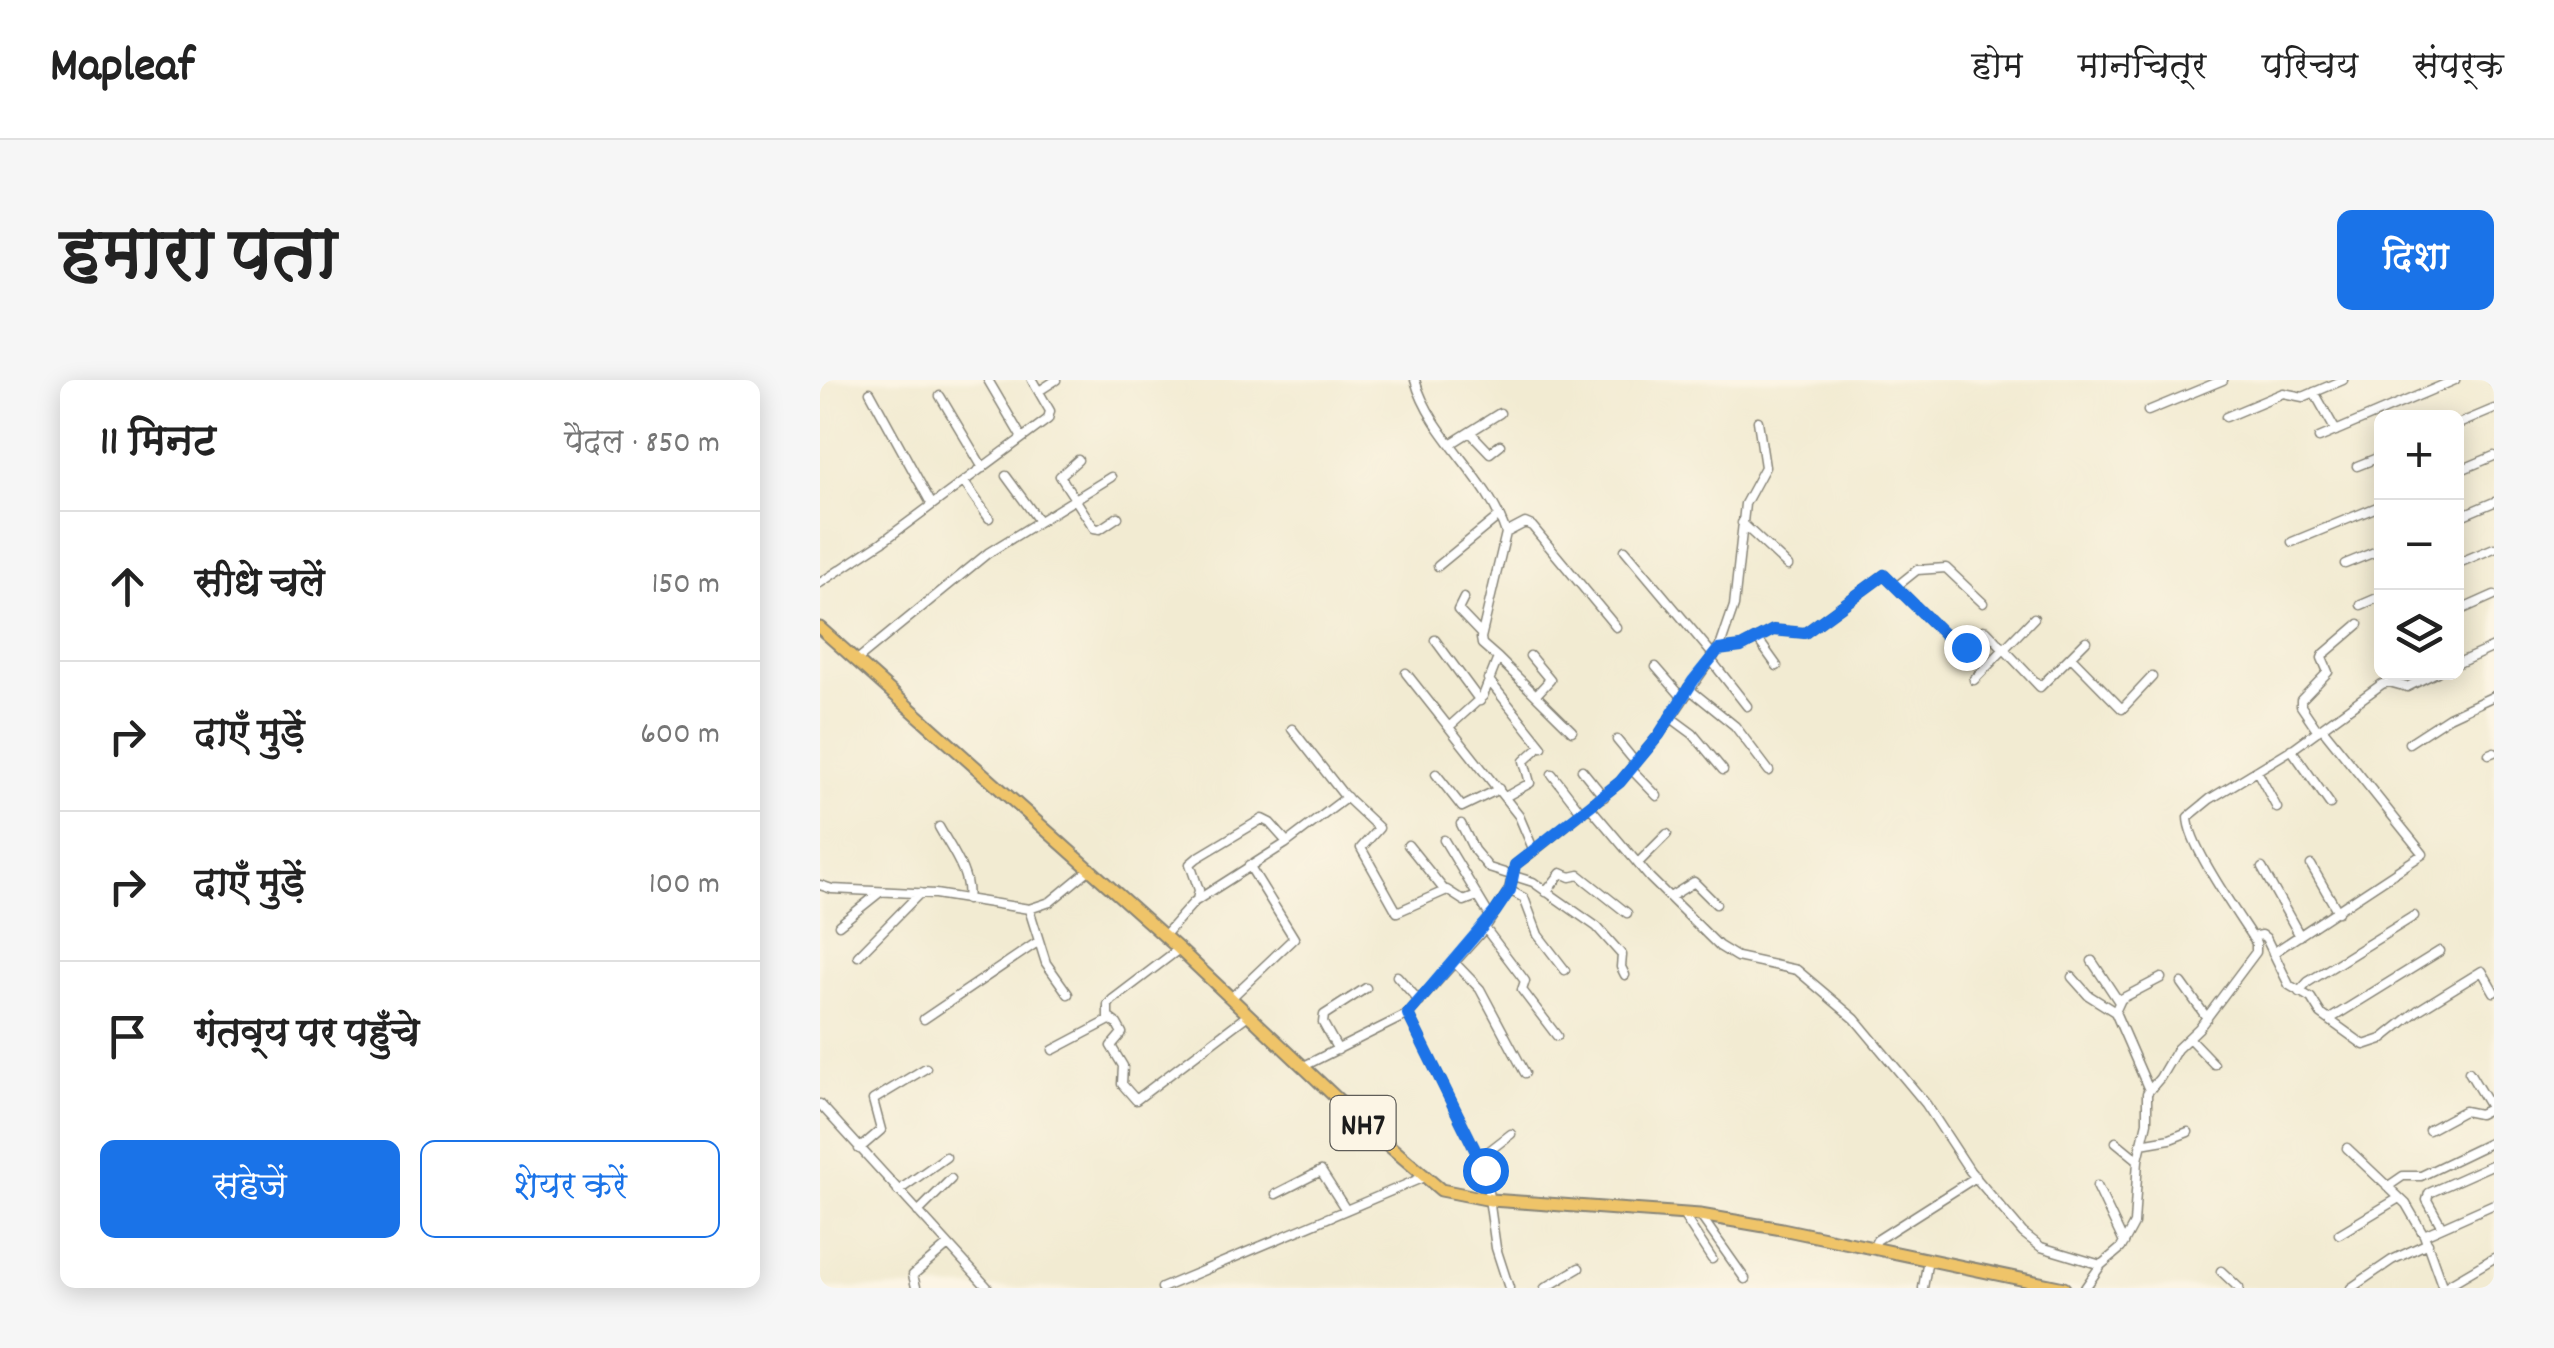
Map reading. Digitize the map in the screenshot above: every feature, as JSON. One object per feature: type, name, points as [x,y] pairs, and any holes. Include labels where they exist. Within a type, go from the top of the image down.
[{"type":"highway","name":"NH7","points":[[820,628],[1441,1190],[1491,1200],[1700,1215],[1874,1245],[2064,1288]]},
{"type":"street","points":[[988,380],[1022,438]]},
{"type":"street","points":[[820,583],[1050,417],[1032,380]]},
{"type":"street","points":[[1039,391],[1056,380]]},
{"type":"street","points":[[1414,380],[1426,406],[1499,516],[1506,533],[1481,634],[1482,644],[1572,731]]},
{"type":"street","points":[[2148,411],[2223,380]]},
{"type":"street","points":[[2226,417],[2284,393],[2300,397],[2342,380]]},
{"type":"street","points":[[2319,438],[2455,380]]},
{"type":"street","points":[[870,392],[932,505]]},
{"type":"street","points":[[2314,392],[2336,431]]},
{"type":"street","points":[[940,396],[983,468]]},
{"type":"street","points":[[2464,421],[2494,409]]},
{"type":"street","points":[[1452,443],[1500,413]]},
{"type":"street","points":[[1302,1067],[1408,1014],[1420,1002],[1491,918],[1510,890],[1518,861],[1604,797],[1633,766],[1714,655],[1734,606],[1747,496],[1766,467],[1758,421]]},
{"type":"street","points":[[1470,432],[1490,453],[1500,445]]},
{"type":"street","points":[[2464,469],[2494,456]]},
{"type":"street","points":[[2357,466],[2374,459]]},
{"type":"street","points":[[1078,460],[1060,474],[1096,530],[1118,517]]},
{"type":"street","points":[[1006,476],[1039,521]]},
{"type":"street","points":[[857,660],[988,554],[1110,477]]},
{"type":"street","points":[[964,482],[989,518]]},
{"type":"street","points":[[2464,515],[2494,502]]},
{"type":"street","points":[[2292,542],[2374,507]]},
{"type":"street","points":[[1438,566],[1499,516]]},
{"type":"street","points":[[1506,533],[1525,523],[1532,526],[1616,628]]},
{"type":"street","points":[[1742,523],[1788,566]]},
{"type":"street","points":[[2464,561],[2494,548]]},
{"type":"street","points":[[1625,550],[1714,655],[1747,706]]},
{"type":"street","points":[[2344,564],[2374,552]]},
{"type":"street","points":[[1896,586],[1918,570],[1946,568],[1982,602]]},
{"type":"street","points":[[1714,655],[1734,650],[1773,630],[1805,633],[1880,576],[1887,577],[1958,648],[1964,649],[1983,630],[2040,686],[2086,642]]},
{"type":"street","points":[[2464,608],[2494,595]]},
{"type":"street","points":[[1464,598],[1458,610],[1481,634]]},
{"type":"street","points":[[2361,604],[2374,599]]},
{"type":"street","points":[[1974,680],[2034,618]]},
{"type":"street","points":[[2273,953],[2423,854],[2301,706],[2300,700],[2328,672],[2324,654],[2359,624]]},
{"type":"street","points":[[1757,638],[1777,666]]},
{"type":"street","points":[[1435,640],[1480,701]]},
{"type":"street","points":[[2464,660],[2494,647]]},
{"type":"street","points":[[1530,656],[1550,678],[1536,695]]},
{"type":"street","points":[[2071,657],[2122,709],[2152,677]]},
{"type":"street","points":[[1450,726],[1480,701],[1498,658]]},
{"type":"street","points":[[1656,668],[1682,697]]},
{"type":"street","points":[[1406,673],[1519,816],[1534,851]]},
{"type":"street","points":[[1436,774],[1462,807],[1530,782],[1524,761],[1539,748],[1488,679]]},
{"type":"street","points":[[2149,1090],[2256,952],[2252,937],[2212,872],[2187,821],[2194,810],[2291,750],[2384,680]]},
{"type":"street","points":[[2392,680],[2404,688],[2420,680]]},
{"type":"street","points":[[1688,688],[1735,726],[1769,771]]},
{"type":"street","points":[[2409,743],[2449,717],[2494,696]]},
{"type":"street","points":[[1670,717],[1693,734],[1722,770]]},
{"type":"street","points":[[1292,729],[1347,797],[1379,828],[1362,848],[1397,912],[1445,891],[1450,890],[1464,901],[1477,896]]},
{"type":"street","points":[[1617,740],[1658,796]]},
{"type":"street","points":[[2291,750],[2330,804]]},
{"type":"street","points":[[1582,770],[1604,797]]},
{"type":"street","points":[[2257,770],[2278,808]]},
{"type":"street","points":[[1552,774],[1728,952],[1798,970],[1855,1018],[1926,1104],[1976,1178],[2031,1241],[2101,1265]]},
{"type":"street","points":[[1164,936],[1197,900],[1287,842],[1347,797]]},
{"type":"street","points":[[1197,900],[1200,890],[1190,866],[1197,858],[1262,819],[1287,842]]},
{"type":"street","points":[[1461,824],[1483,863],[1495,872],[1527,879],[1604,934],[1622,955],[1620,967],[1625,975]]},
{"type":"street","points":[[939,827],[962,870],[967,900]]},
{"type":"street","points":[[1638,863],[1666,834]]},
{"type":"street","points":[[1444,840],[1491,918]]},
{"type":"street","points":[[1408,845],[1445,891]]},
{"type":"street","points":[[1231,998],[1294,938],[1250,865]]},
{"type":"street","points":[[2311,865],[2338,912]]},
{"type":"street","points":[[2262,868],[2300,936]]},
{"type":"street","points":[[820,885],[1029,908],[1050,902],[1090,869]]},
{"type":"street","points":[[1546,892],[1561,874],[1579,875],[1628,913]]},
{"type":"street","points":[[1670,897],[1694,882],[1716,904]]},
{"type":"street","points":[[1510,890],[1524,898],[1538,935],[1566,970]]},
{"type":"street","points":[[839,925],[880,892]]},
{"type":"street","points":[[858,956],[920,893]]},
{"type":"street","points":[[1029,908],[1047,966],[1068,994]]},
{"type":"street","points":[[2299,992],[2308,982],[2414,916]]},
{"type":"street","points":[[1484,928],[1525,980],[1522,990],[1557,1036]]},
{"type":"street","points":[[2252,937],[2265,936],[2289,985],[2310,998],[2321,1014],[2350,1038],[2370,1045],[2494,964]]},
{"type":"street","points":[[924,1019],[1038,942]]},
{"type":"street","points":[[1179,949],[1108,1006],[1110,1018],[1122,1033],[1111,1045],[1123,1066],[1122,1084],[1132,1098],[1138,1100],[1248,1015]]},
{"type":"street","points":[[2330,1019],[2440,951]]},
{"type":"street","points":[[2085,1288],[2124,1243],[2136,1214],[2138,1160],[2149,1090],[2117,1007],[2092,961]]},
{"type":"street","points":[[1455,963],[1480,989],[1525,1073]]},
{"type":"street","points":[[2482,971],[2494,992]]},
{"type":"street","points":[[1396,976],[1420,1002]]},
{"type":"street","points":[[2072,977],[2088,995],[2117,1007]]},
{"type":"street","points":[[2117,1007],[2161,978]]},
{"type":"street","points":[[2182,983],[2207,1018]]},
{"type":"street","points":[[1338,1050],[1323,1022],[1324,1014],[1366,988]]},
{"type":"street","points":[[1408,1014],[1489,1182],[1496,1248],[1509,1288]]},
{"type":"street","points":[[1052,1050],[1110,1018]]},
{"type":"street","points":[[2188,1038],[2214,1064]]},
{"type":"street","points":[[859,1149],[881,1130],[873,1100],[926,1068]]},
{"type":"street","points":[[2429,1130],[2464,1111],[2492,1111],[2468,1072]]},
{"type":"street","points":[[820,1104],[985,1287]]},
{"type":"street","points":[[820,1122],[830,1114]]},
{"type":"street","points":[[2140,1144],[2188,1132]]},
{"type":"street","points":[[1480,1158],[1511,1134]]},
{"type":"street","points":[[2387,1187],[2403,1176],[2421,1176],[2494,1141]]},
{"type":"street","points":[[2116,1142],[2138,1160]]},
{"type":"street","points":[[2347,1148],[2399,1198],[2426,1239],[2443,1288],[2494,1258]]},
{"type":"street","points":[[898,1191],[946,1156]]},
{"type":"street","points":[[2442,1227],[2427,1200],[2429,1194],[2494,1164]]},
{"type":"street","points":[[1276,1194],[1320,1171],[1346,1210]]},
{"type":"street","points":[[1162,1288],[1424,1177]]},
{"type":"street","points":[[918,1212],[951,1178]]},
{"type":"street","points":[[1874,1245],[1976,1178]]},
{"type":"street","points":[[2097,1186],[2124,1243]]},
{"type":"street","points":[[2339,1234],[2399,1198]]},
{"type":"street","points":[[2351,1288],[2442,1227],[2494,1204]]},
{"type":"street","points":[[1682,1213],[1712,1259]]},
{"type":"street","points":[[1700,1215],[1745,1279]]},
{"type":"street","points":[[916,1288],[914,1274],[948,1245]]},
{"type":"street","points":[[1922,1288],[1928,1259]]},
{"type":"street","points":[[1544,1288],[1579,1268]]},
{"type":"street","points":[[2220,1270],[2239,1288]]},
{"type":"route","points":[[1485,1170],[1408,1014],[1484,928],[1510,890],[1512,871],[1518,861],[1620,782],[1659,735],[1718,650],[1741,647],[1773,630],[1805,633],[1884,575],[1958,648],[1966,647]]}]
